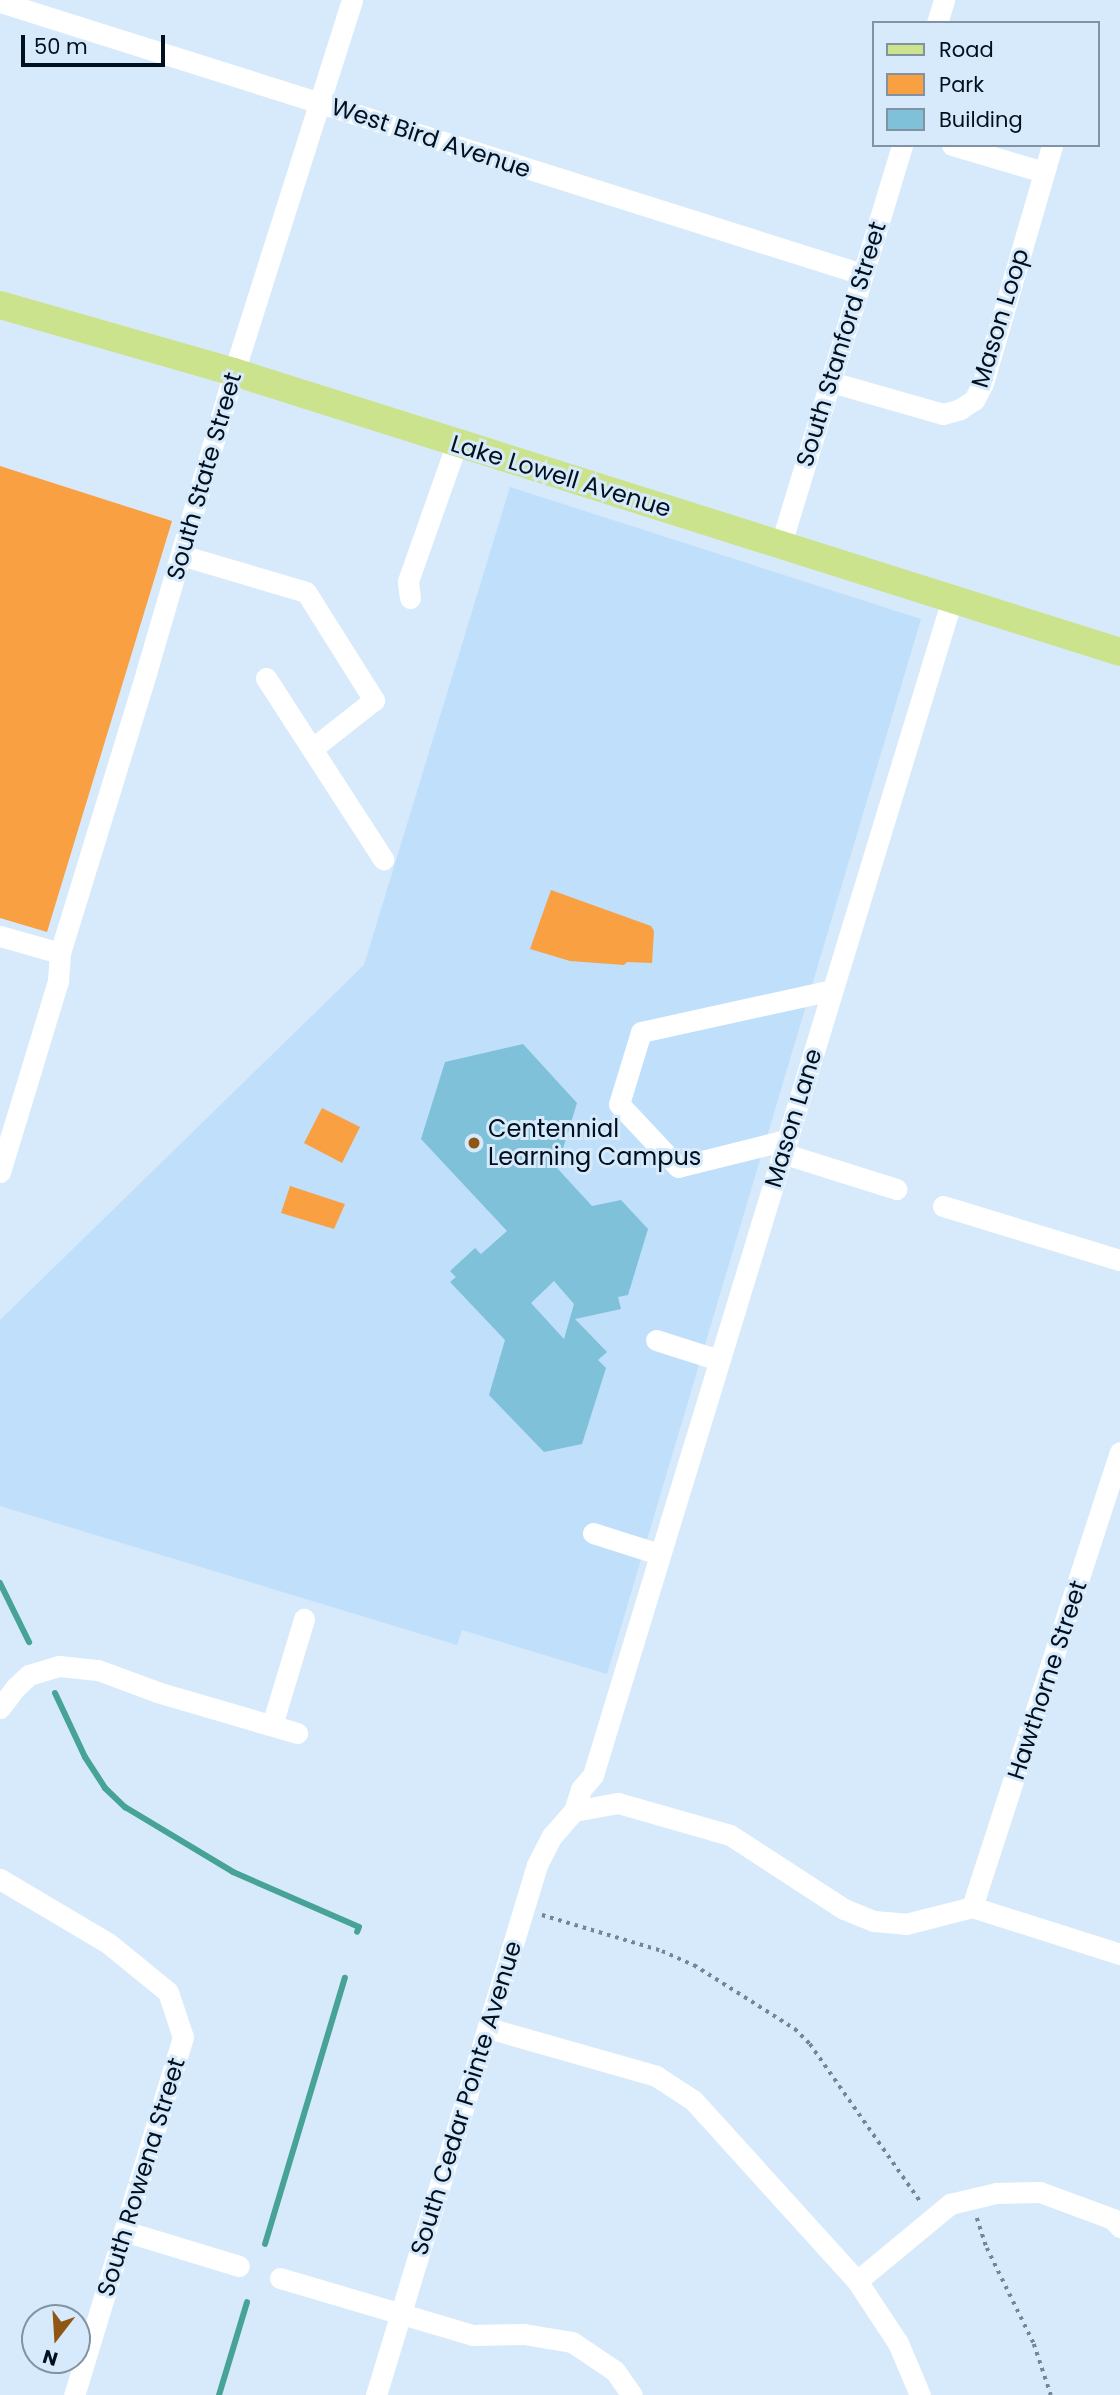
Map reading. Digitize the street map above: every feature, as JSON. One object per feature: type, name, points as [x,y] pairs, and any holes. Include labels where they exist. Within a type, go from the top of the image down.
[{"type":"main road","name":"Lake Lowell Avenue","points":[[0,304],[234,372],[1120,652]]},
{"type":"street","name":"South State Street","points":[[0,1172],[58,981],[60,953],[234,372],[352,0]]},
{"type":"street","points":[[938,21],[944,0]]},
{"type":"street","name":"West Bird Avenue","points":[[0,2],[862,274]]},
{"type":"street","name":"South Stanford Street","points":[[781,544],[901,147]]},
{"type":"street","points":[[959,147],[1044,173]]},
{"type":"street","name":"Mason Loop","points":[[831,382],[943,414],[960,409],[974,400],[983,383],[1051,147]]},
{"type":"street","points":[[411,598],[408,581],[457,443]]},
{"type":"street","points":[[181,555],[306,593],[374,700],[313,748]]},
{"type":"street","name":"Mason Lane","points":[[634,1636],[952,599]]},
{"type":"street","points":[[266,678],[383,859]]},
{"type":"street","points":[[0,936],[60,953]]},
{"type":"street","points":[[832,990],[641,1032],[619,1104],[678,1167],[784,1147],[896,1189]]},
{"type":"street","points":[[943,1206],[1120,1260]]},
{"type":"street","points":[[656,1340],[719,1360]]},
{"type":"street","name":"Hawthorne Street","points":[[972,1907],[1120,1452]]},
{"type":"street","points":[[593,1533],[659,1553]]},
{"type":"street","points":[[272,1725],[304,1619]]},
{"type":"street","name":"South Cedar Pointe Avenue","points":[[376,2395],[537,1865],[552,1836],[574,1811],[581,1789],[593,1775],[634,1636]]},
{"type":"street","points":[[0,1708],[29,1675],[59,1666],[98,1670],[157,1692],[297,1733]]},
{"type":"street","points":[[574,1811],[618,1802],[730,1835],[844,1909],[874,1921],[906,1924],[972,1907],[1120,1954]]},
{"type":"street","name":"South Rowena Street","points":[[0,1880],[108,1943],[168,1992],[183,2038],[74,2395]]},
{"type":"street","points":[[488,2028],[656,2076],[693,2100],[857,2280],[898,2343],[920,2395]]},
{"type":"street","points":[[857,2280],[950,2204],[996,2193],[1040,2192],[1112,2219],[1120,2227]]},
{"type":"street","points":[[124,2231],[239,2266]]},
{"type":"street","points":[[280,2278],[472,2335],[524,2334],[572,2342],[615,2371],[632,2395]]},
{"type":"path","points":[[523,1909],[662,1951],[695,1965],[795,2029],[810,2044],[932,2219]]},
{"type":"path","points":[[972,2199],[987,2248],[1034,2344],[1051,2395]]},
{"type":"shaded area","name":"Centennial Learning Campus","points":[[510,487],[921,619],[607,1674],[462,1630],[457,1645],[0,1506],[0,1320],[364,965]]},
{"type":"green space","points":[[0,466],[172,521],[47,932],[0,918]]},
{"type":"green space","points":[[551,890],[651,926],[654,931],[652,963],[627,962],[624,965],[570,961],[530,949]]},
{"type":"green space","points":[[322,1108],[360,1127],[342,1163],[304,1143]]},
{"type":"green space","points":[[290,1186],[345,1204],[334,1229],[281,1213]]},
{"type":"building","points":[[523,1044],[577,1103],[557,1168],[592,1206],[621,1200],[648,1229],[628,1295],[618,1297],[621,1309],[575,1319],[607,1352],[598,1360],[606,1368],[582,1444],[544,1452],[489,1395],[505,1340],[450,1282],[456,1277],[450,1271],[475,1248],[481,1254],[507,1231],[421,1139],[445,1062]],"holes":[[[554,1281],[574,1304],[564,1339],[531,1303]]]},
{"type":"waterway","points":[[0,1583],[29,1642]]},
{"type":"waterway","points":[[55,1693],[85,1757],[105,1788],[125,1807],[233,1872],[359,1927],[357,1932]]},
{"type":"waterway","points":[[265,2244],[345,1978]]},
{"type":"waterway","points":[[219,2395],[247,2302]]},
{"type":"place","name":"Centennial Learning Campus","points":[[474,1143]]}]
